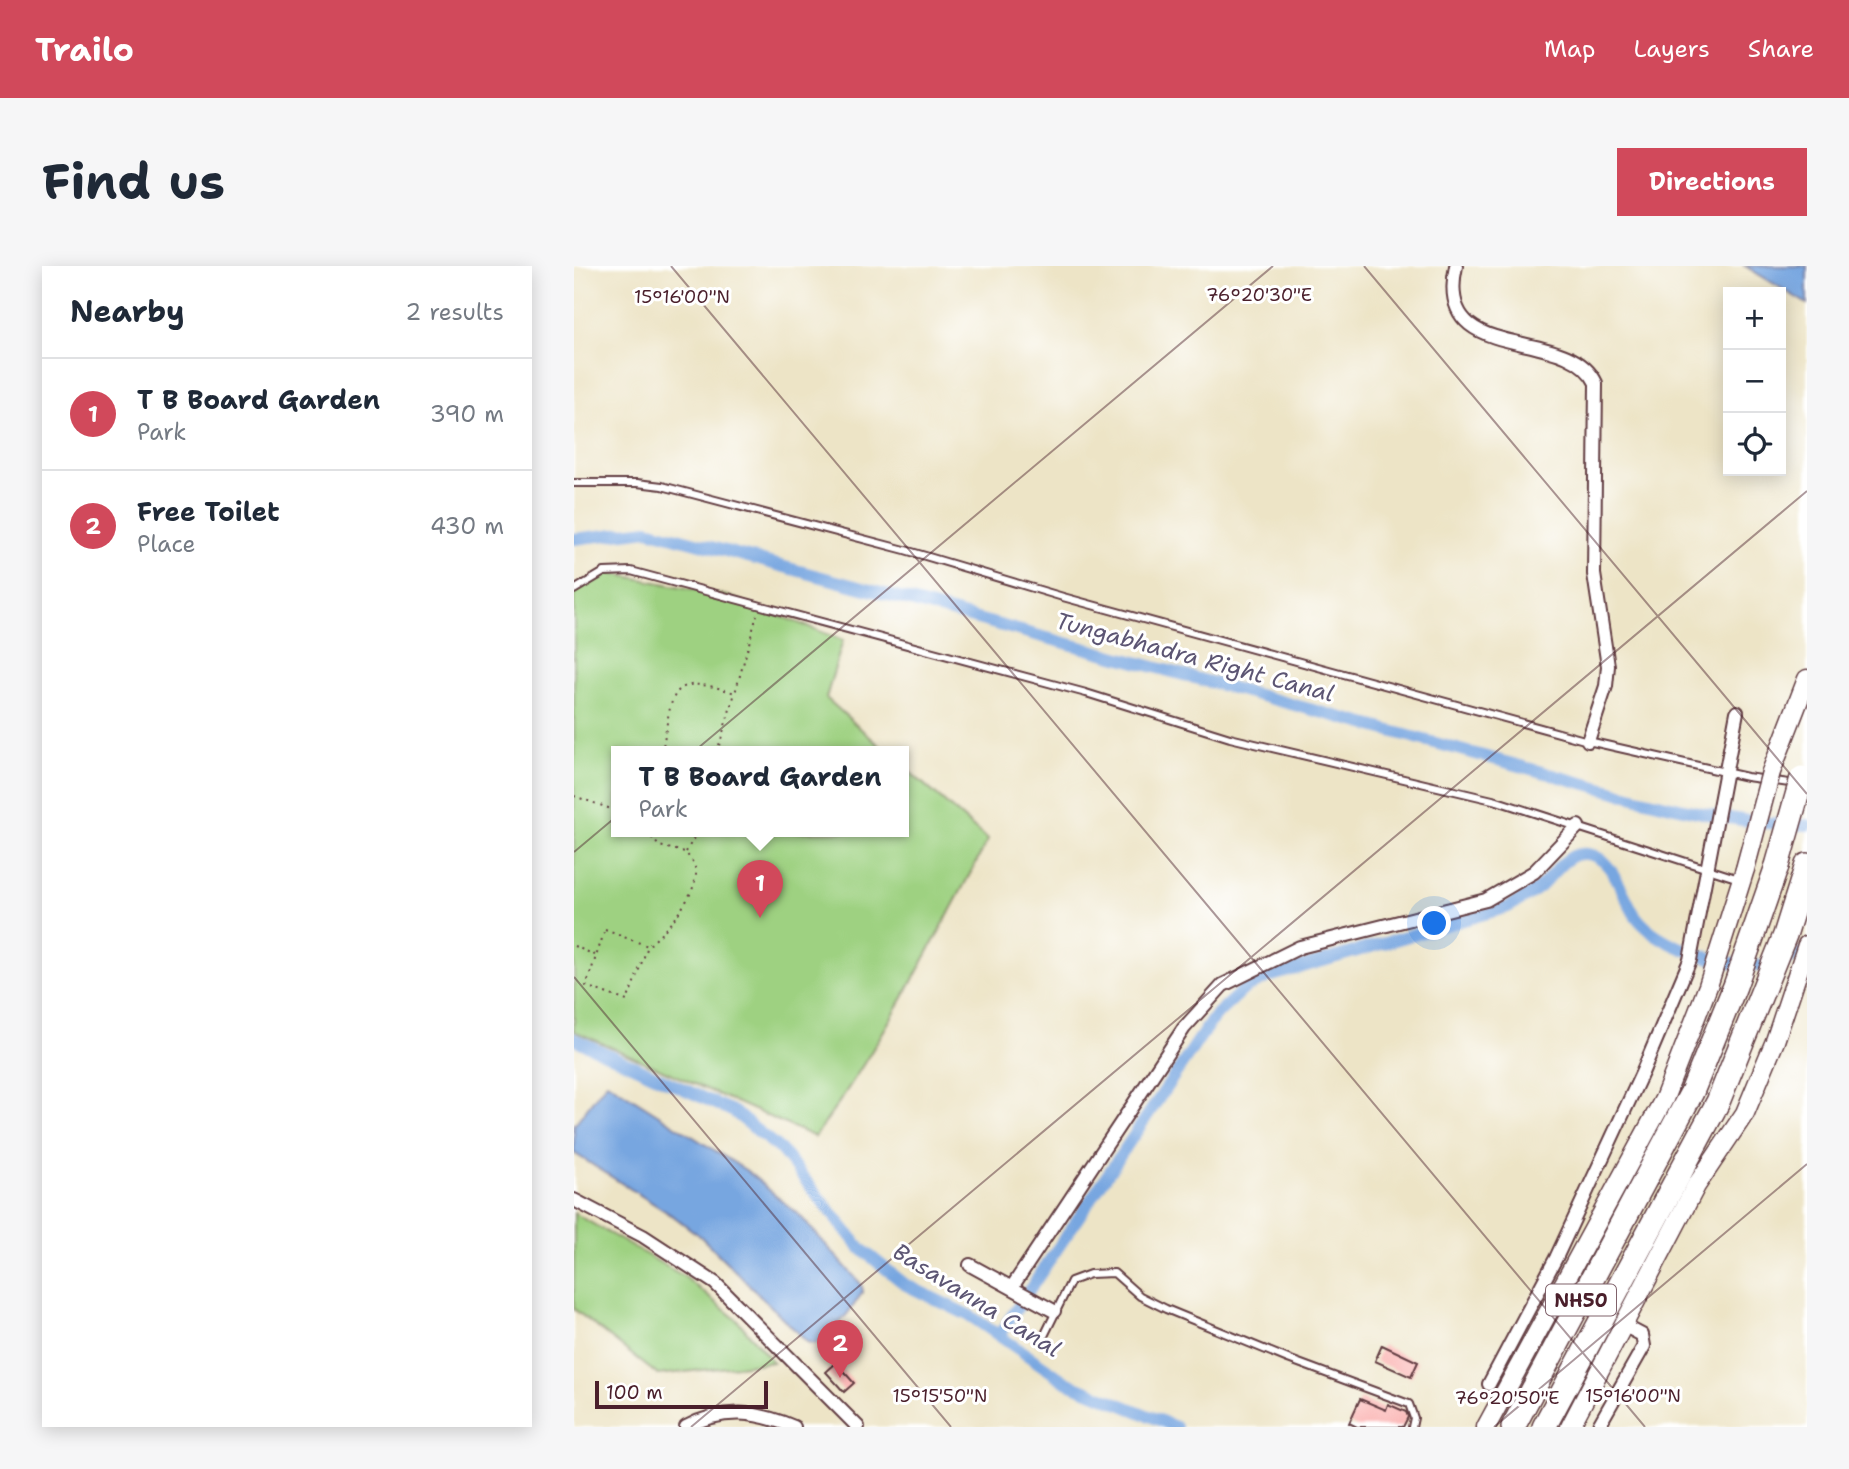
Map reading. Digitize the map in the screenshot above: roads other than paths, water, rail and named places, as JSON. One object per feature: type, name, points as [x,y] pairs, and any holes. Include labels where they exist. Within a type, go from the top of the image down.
[{"type":"highway","name":"NH50","points":[[1513,1427],[1692,1092],[1751,944],[1805,775]]},
{"type":"highway","name":"NH50","points":[[1544,1427],[1718,1102],[1786,935],[1807,866]]},
{"type":"street","points":[[1456,266],[1452,294],[1454,305],[1473,326],[1509,342],[1570,358],[1583,365],[1595,383],[1594,574],[1608,666],[1588,741]]},
{"type":"street","points":[[1486,1427],[1658,1109],[1708,986],[1771,772],[1807,679]]},
{"type":"street","points":[[1489,1384],[1556,1258],[1642,1073],[1690,960],[1737,712]]},
{"type":"street","points":[[1017,1289],[1184,1028],[1223,985],[1300,947],[1486,900],[1534,872],[1578,826]]},
{"type":"street","points":[[1570,1427],[1696,1186],[1745,1113],[1775,1041],[1807,945]]},
{"type":"street","points":[[574,1200],[643,1236],[715,1283],[858,1427]]},
{"type":"street","points":[[970,1265],[1054,1311]]},
{"type":"street","points":[[1598,1427],[1644,1346],[1642,1335],[1623,1325]]},
{"type":"street","points":[[686,1427],[703,1418],[744,1412],[794,1427]]},
{"type":"lane","points":[[574,484],[637,483],[662,486],[905,550],[1063,597],[1588,741],[1724,772],[1805,775]]},
{"type":"lane","points":[[574,590],[604,572],[617,570],[759,604],[1086,693],[1230,738],[1497,801],[1707,870],[1743,874]]},
{"type":"lane","points":[[1042,1340],[1071,1281],[1090,1274],[1114,1273],[1140,1296],[1166,1309],[1288,1359],[1409,1404],[1414,1418],[1412,1427]]},
{"type":"water","points":[[1745,266],[1807,266],[1807,304],[1786,291],[1786,287],[1779,287]]},
{"type":"water","points":[[607,1082],[747,1171],[801,1217],[861,1284],[863,1291],[859,1298],[829,1333],[815,1344],[807,1342],[701,1237],[574,1153],[574,1125]]},
{"type":"waterway","name":"Tungabhadra Right Canal","points":[[574,539],[648,530],[1638,798],[1743,820],[1807,825]]},
{"type":"waterway","points":[[999,1335],[1214,1017],[1245,988],[1268,977],[1508,907],[1540,887],[1569,858],[1581,854],[1601,859],[1615,876],[1635,915],[1646,927],[1677,946],[1714,959],[1767,966],[1807,951]]},
{"type":"waterway","name":"Basavanna Canal","points":[[574,1039],[734,1112],[781,1150],[860,1248],[906,1285],[972,1317],[1066,1382],[1176,1427]]},
{"type":"place","name":"T B Board Garden","points":[[760,918]]},
{"type":"place","name":"Free Toilet","points":[[840,1378]]}]
